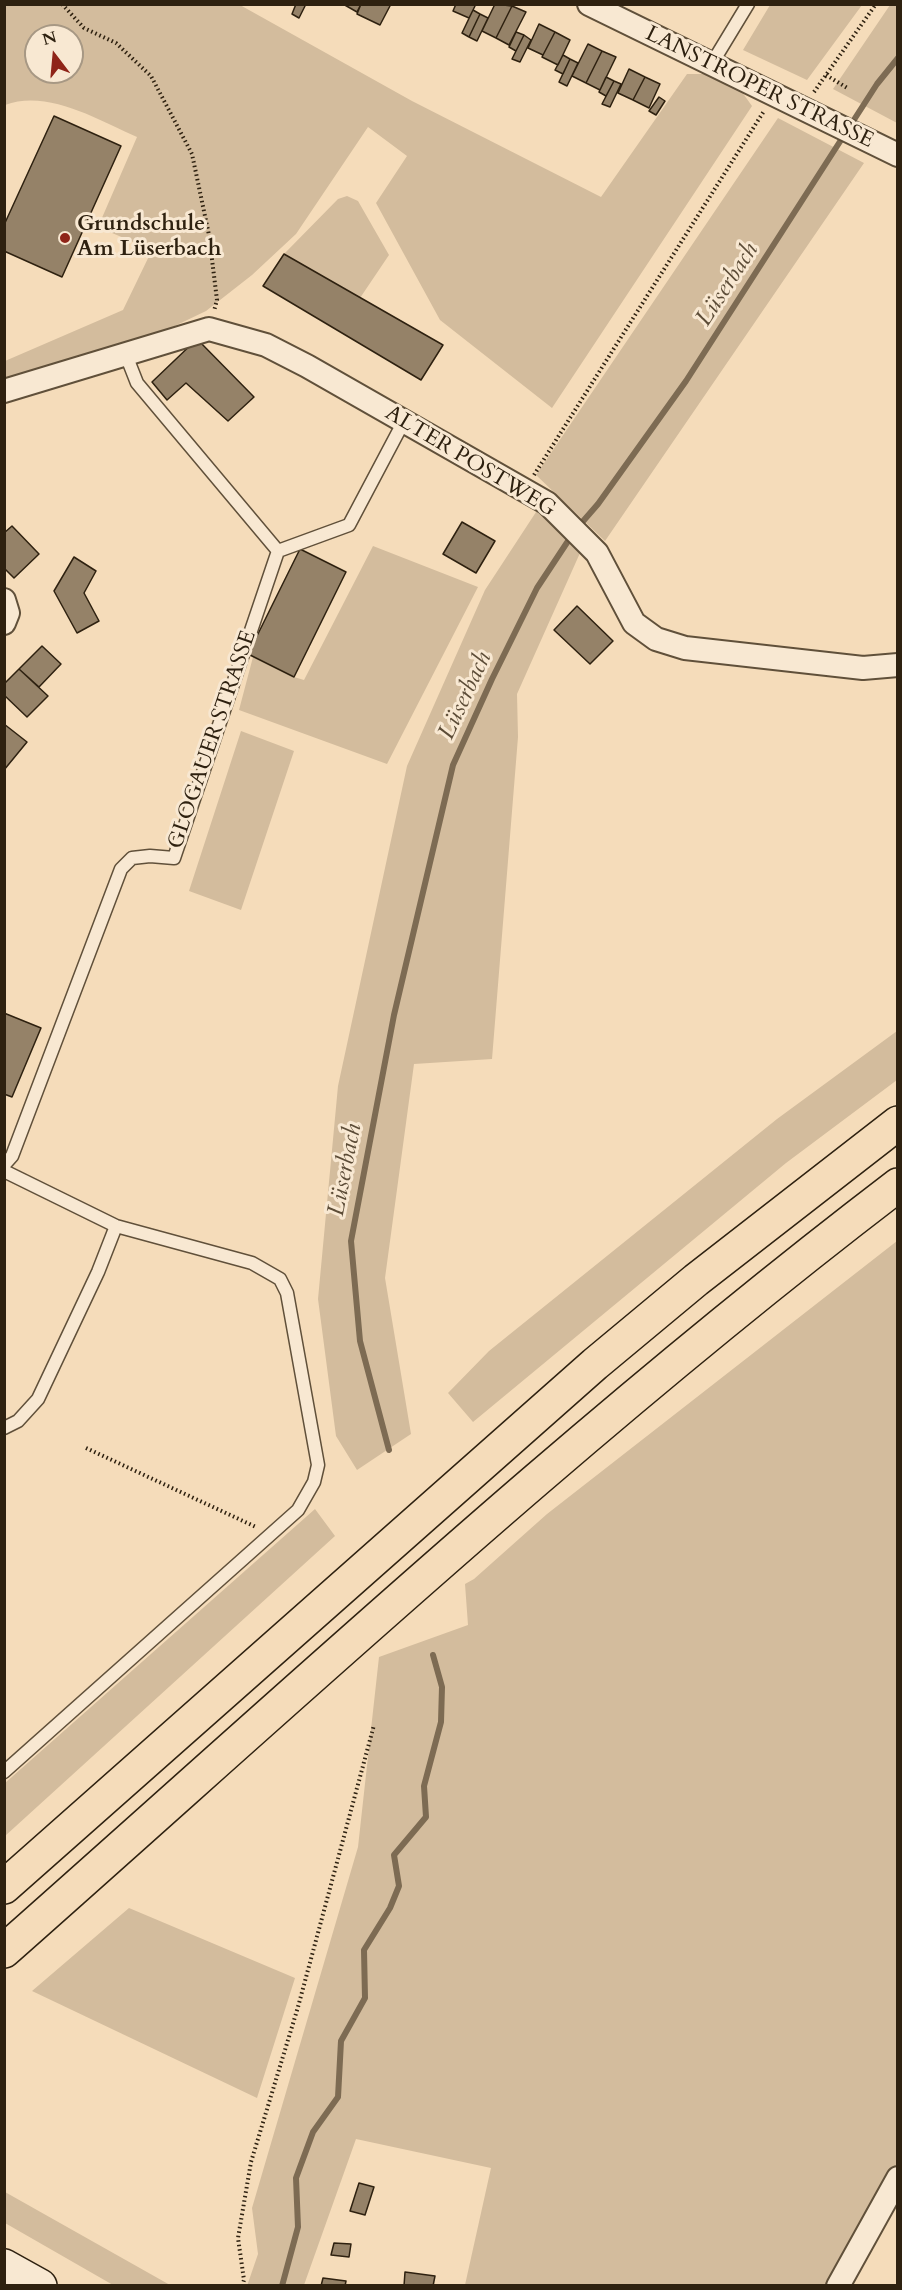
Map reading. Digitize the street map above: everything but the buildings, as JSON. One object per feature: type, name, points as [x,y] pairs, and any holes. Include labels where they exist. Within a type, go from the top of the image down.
[{"type":"highway","points":[[4,1887],[594,1364],[696,1280],[897,1123]]},
{"type":"highway","points":[[4,1951],[504,1507],[610,1416],[751,1300],[897,1185]]},
{"type":"main road","points":[[4,2266],[39,2286]]},
{"type":"street","name":"LANSTROPER STRASSE","points":[[589,4],[897,155]]},
{"type":"street","points":[[4,391],[209,329]]},
{"type":"street","name":"ALTER POSTWEG","points":[[209,329],[266,345],[308,366],[547,503],[597,553],[634,623],[656,639],[685,648],[851,667],[897,665]]},
{"type":"street","points":[[4,600],[8,614],[4,622]]},
{"type":"street","points":[[838,2286],[897,2178]]},
{"type":"lane","points":[[711,64],[748,4]]},
{"type":"lane","points":[[126,355],[137,383],[278,551],[349,525],[404,421]]},
{"type":"lane","name":"GLOGAUER STRASSE","points":[[4,1165],[12,1156],[121,869],[132,858],[150,856],[174,858],[278,551]]},
{"type":"lane","points":[[4,1171],[117,1226],[252,1263],[280,1279],[287,1293],[318,1465],[314,1482],[297,1510],[4,1772]]},
{"type":"lane","points":[[4,1428],[18,1421],[38,1399],[98,1272],[117,1226]]},
{"type":"path","points":[[62,4],[84,28],[116,43],[151,76],[192,154],[209,235],[217,300],[209,329]]},
{"type":"path","points":[[802,109],[876,4]]},
{"type":"path","points":[[826,75],[849,89]]},
{"type":"path","points":[[524,490],[754,128]]},
{"type":"path","points":[[86,1448],[270,1534]]},
{"type":"path","points":[[242,2286],[244,2280],[238,2238],[250,2162],[298,2007],[374,1725]]},
{"type":"shaded area","points":[[5,5],[240,5],[412,101],[601,197],[687,74],[729,74],[752,106],[552,408],[440,320],[376,203],[407,156],[368,127],[296,234],[252,275],[206,311],[133,346],[5,384],[5,361],[123,310],[152,250],[98,227],[137,137],[72,109],[38,101],[21,101],[5,105]]},
{"type":"shaded area","points":[[770,5],[862,5],[807,80],[743,50]]},
{"type":"shaded area","points":[[890,5],[897,5],[897,123],[833,89]]},
{"type":"shaded area","points":[[778,118],[864,163],[605,541],[536,475]]},
{"type":"shaded area","points":[[347,196],[358,201],[389,255],[360,298],[284,254],[338,199]]},
{"type":"shaded area","points":[[538,509],[580,553],[517,694],[518,737],[492,1059],[414,1064],[385,1278],[411,1434],[357,1470],[336,1436],[318,1299],[338,1086],[407,766],[485,590]]},
{"type":"shaded area","points":[[373,546],[478,587],[387,764],[239,710],[253,657],[304,680]]},
{"type":"shaded area","points":[[241,731],[294,751],[241,910],[189,891]]},
{"type":"shaded area","points":[[897,1031],[897,1080],[786,1163],[473,1422],[448,1393],[489,1351],[777,1119]]},
{"type":"shaded area","points":[[897,1241],[898,2178],[833,2285],[465,2285],[491,2168],[356,2139],[304,2285],[247,2286],[258,2254],[252,2208],[358,1847],[379,1657],[468,1625],[465,1584],[474,1579],[547,1514]]},
{"type":"shaded area","points":[[315,1509],[335,1536],[5,1836],[5,1783]]},
{"type":"shaded area","points":[[129,1908],[295,1978],[257,2098],[32,1991]]},
{"type":"shaded area","points":[[5,2192],[170,2285],[113,2285],[5,2223]]},
{"type":"waterway","name":"Lüserbach","points":[[578,527],[598,504],[686,381],[877,84],[898,58]]},
{"type":"waterway","name":"Lüserbach","points":[[389,1450],[360,1341],[351,1241],[394,1015],[453,765],[537,588],[572,535]]},
{"type":"waterway","name":"Lüserbach","points":[[282,2286],[298,2227],[296,2178],[313,2132],[338,2097],[341,2041],[365,1998],[364,1950],[390,1908],[399,1886],[394,1855],[426,1817],[424,1786],[441,1722],[442,1687],[433,1655]]},
{"type":"place","name":"Grundschule Am Lüserbach","points":[[65,238]]}]
